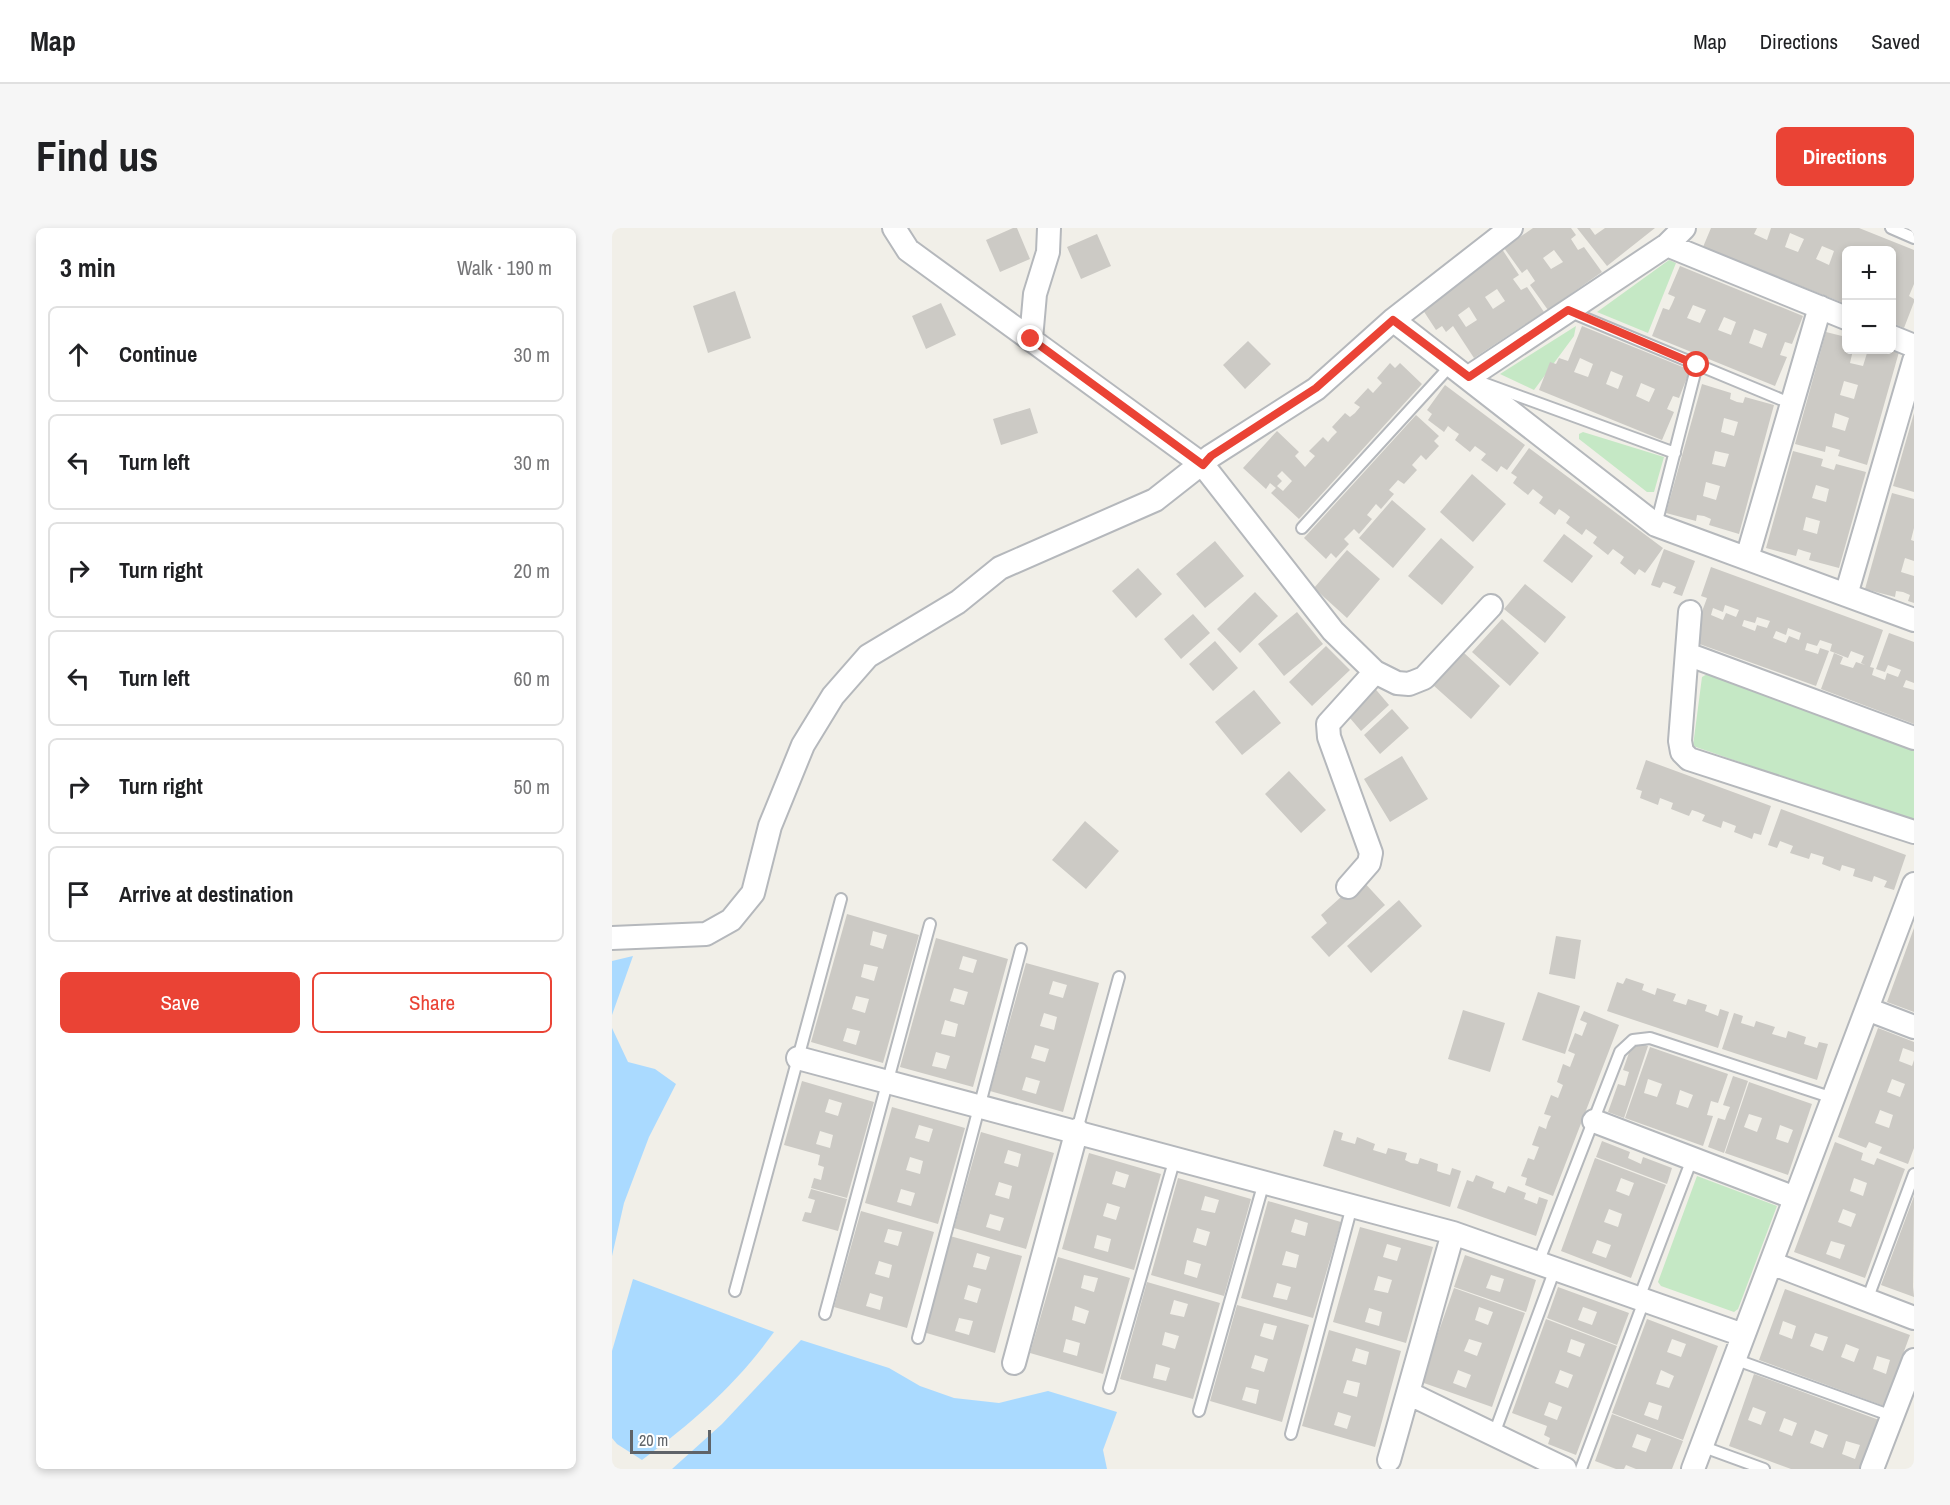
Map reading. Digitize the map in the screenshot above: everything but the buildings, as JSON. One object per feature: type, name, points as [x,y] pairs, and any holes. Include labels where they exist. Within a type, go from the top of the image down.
[{"type":"street","points":[[894,228],[908,250],[1203,465],[1332,631],[1375,672],[1397,683],[1409,684],[1424,678],[1491,606]]},
{"type":"street","points":[[1031,339],[1035,294],[1048,252],[1049,228]]},
{"type":"street","points":[[612,938],[706,934],[731,920],[753,893],[770,826],[803,745],[833,696],[868,656],[958,602],[1000,568],[1045,546],[1083,533],[1155,500],[1203,465],[1211,456],[1316,388],[1393,320],[1511,228]]},
{"type":"street","points":[[1461,371],[1568,310],[1667,245],[1684,228]]},
{"type":"street","points":[[1667,245],[1842,316]]},
{"type":"street","points":[[1747,558],[1820,307]]},
{"type":"street","points":[[1393,320],[1656,525],[1914,620]]},
{"type":"street","points":[[1896,339],[1914,346]]},
{"type":"street","points":[[1846,595],[1914,361]]},
{"type":"street","points":[[1690,612],[1680,741],[1682,752],[1689,759],[1914,832]]},
{"type":"street","points":[[1687,654],[1914,738]]},
{"type":"street","points":[[1348,887],[1369,863],[1371,853],[1329,737],[1328,724],[1375,672]]},
{"type":"street","points":[[1693,1469],[1914,884]]},
{"type":"street","points":[[1867,1009],[1914,1027]]},
{"type":"street","points":[[798,1058],[1077,1130],[1453,1233],[1743,1335]]},
{"type":"street","points":[[1594,1121],[1795,1198]]},
{"type":"street","points":[[1014,1363],[1077,1130]]},
{"type":"street","points":[[1389,1460],[1453,1233]]},
{"type":"street","points":[[1771,1263],[1914,1318]]},
{"type":"street","points":[[1872,1469],[1914,1360]]},
{"type":"street","points":[[1408,1394],[1565,1469]]},
{"type":"street","points":[[1887,1469],[1914,1398]]},
{"type":"lane","points":[[1891,228],[1914,238]]},
{"type":"lane","points":[[1568,310],[1792,404]]},
{"type":"lane","points":[[1656,525],[1697,365]]},
{"type":"lane","points":[[1302,528],[1461,371],[1675,453]]},
{"type":"lane","points":[[735,1291],[841,899]]},
{"type":"lane","points":[[825,1314],[930,924]]},
{"type":"lane","points":[[918,1338],[1021,950]]},
{"type":"lane","points":[[1077,1130],[1119,976]]},
{"type":"lane","points":[[1494,1434],[1594,1121],[1620,1052],[1633,1040],[1650,1038],[1833,1098]]},
{"type":"lane","points":[[1109,1388],[1175,1157]]},
{"type":"lane","points":[[1581,1469],[1692,1159]]},
{"type":"lane","points":[[1867,1300],[1914,1174]]},
{"type":"lane","points":[[1199,1411],[1264,1182]]},
{"type":"lane","points":[[1291,1434],[1352,1206]]},
{"type":"lane","points":[[1734,1359],[1892,1416]]},
{"type":"lane","points":[[1701,1446],[1764,1469]]},
{"type":"green space","points":[[1669,260],[1676,263],[1648,333],[1597,312]]},
{"type":"green space","points":[[1576,326],[1574,336],[1534,390],[1500,374]]},
{"type":"green space","points":[[1583,432],[1664,457],[1654,492],[1647,492],[1579,439],[1579,434]]},
{"type":"green space","points":[[1709,673],[1914,750],[1914,822],[1693,746],[1702,677]]},
{"type":"green space","points":[[1697,1176],[1777,1206],[1738,1309],[1734,1312],[1661,1286],[1658,1282]]},
{"type":"water","points":[[633,956],[612,1015],[612,961]]},
{"type":"water","points":[[612,1028],[628,1062],[655,1069],[676,1084],[649,1137],[624,1203],[612,1256]]},
{"type":"water","points":[[633,1279],[774,1332],[729,1386],[680,1431],[642,1460],[617,1444],[612,1438],[612,1351]]},
{"type":"water","points":[[801,1340],[889,1368],[920,1386],[954,1398],[999,1403],[1048,1391],[1117,1412],[1103,1450],[1107,1469],[672,1469],[722,1424]]},
{"type":"route","points":[[1031,339],[1203,465],[1211,456],[1316,388],[1393,320],[1469,377],[1568,310],[1697,365]]}]
